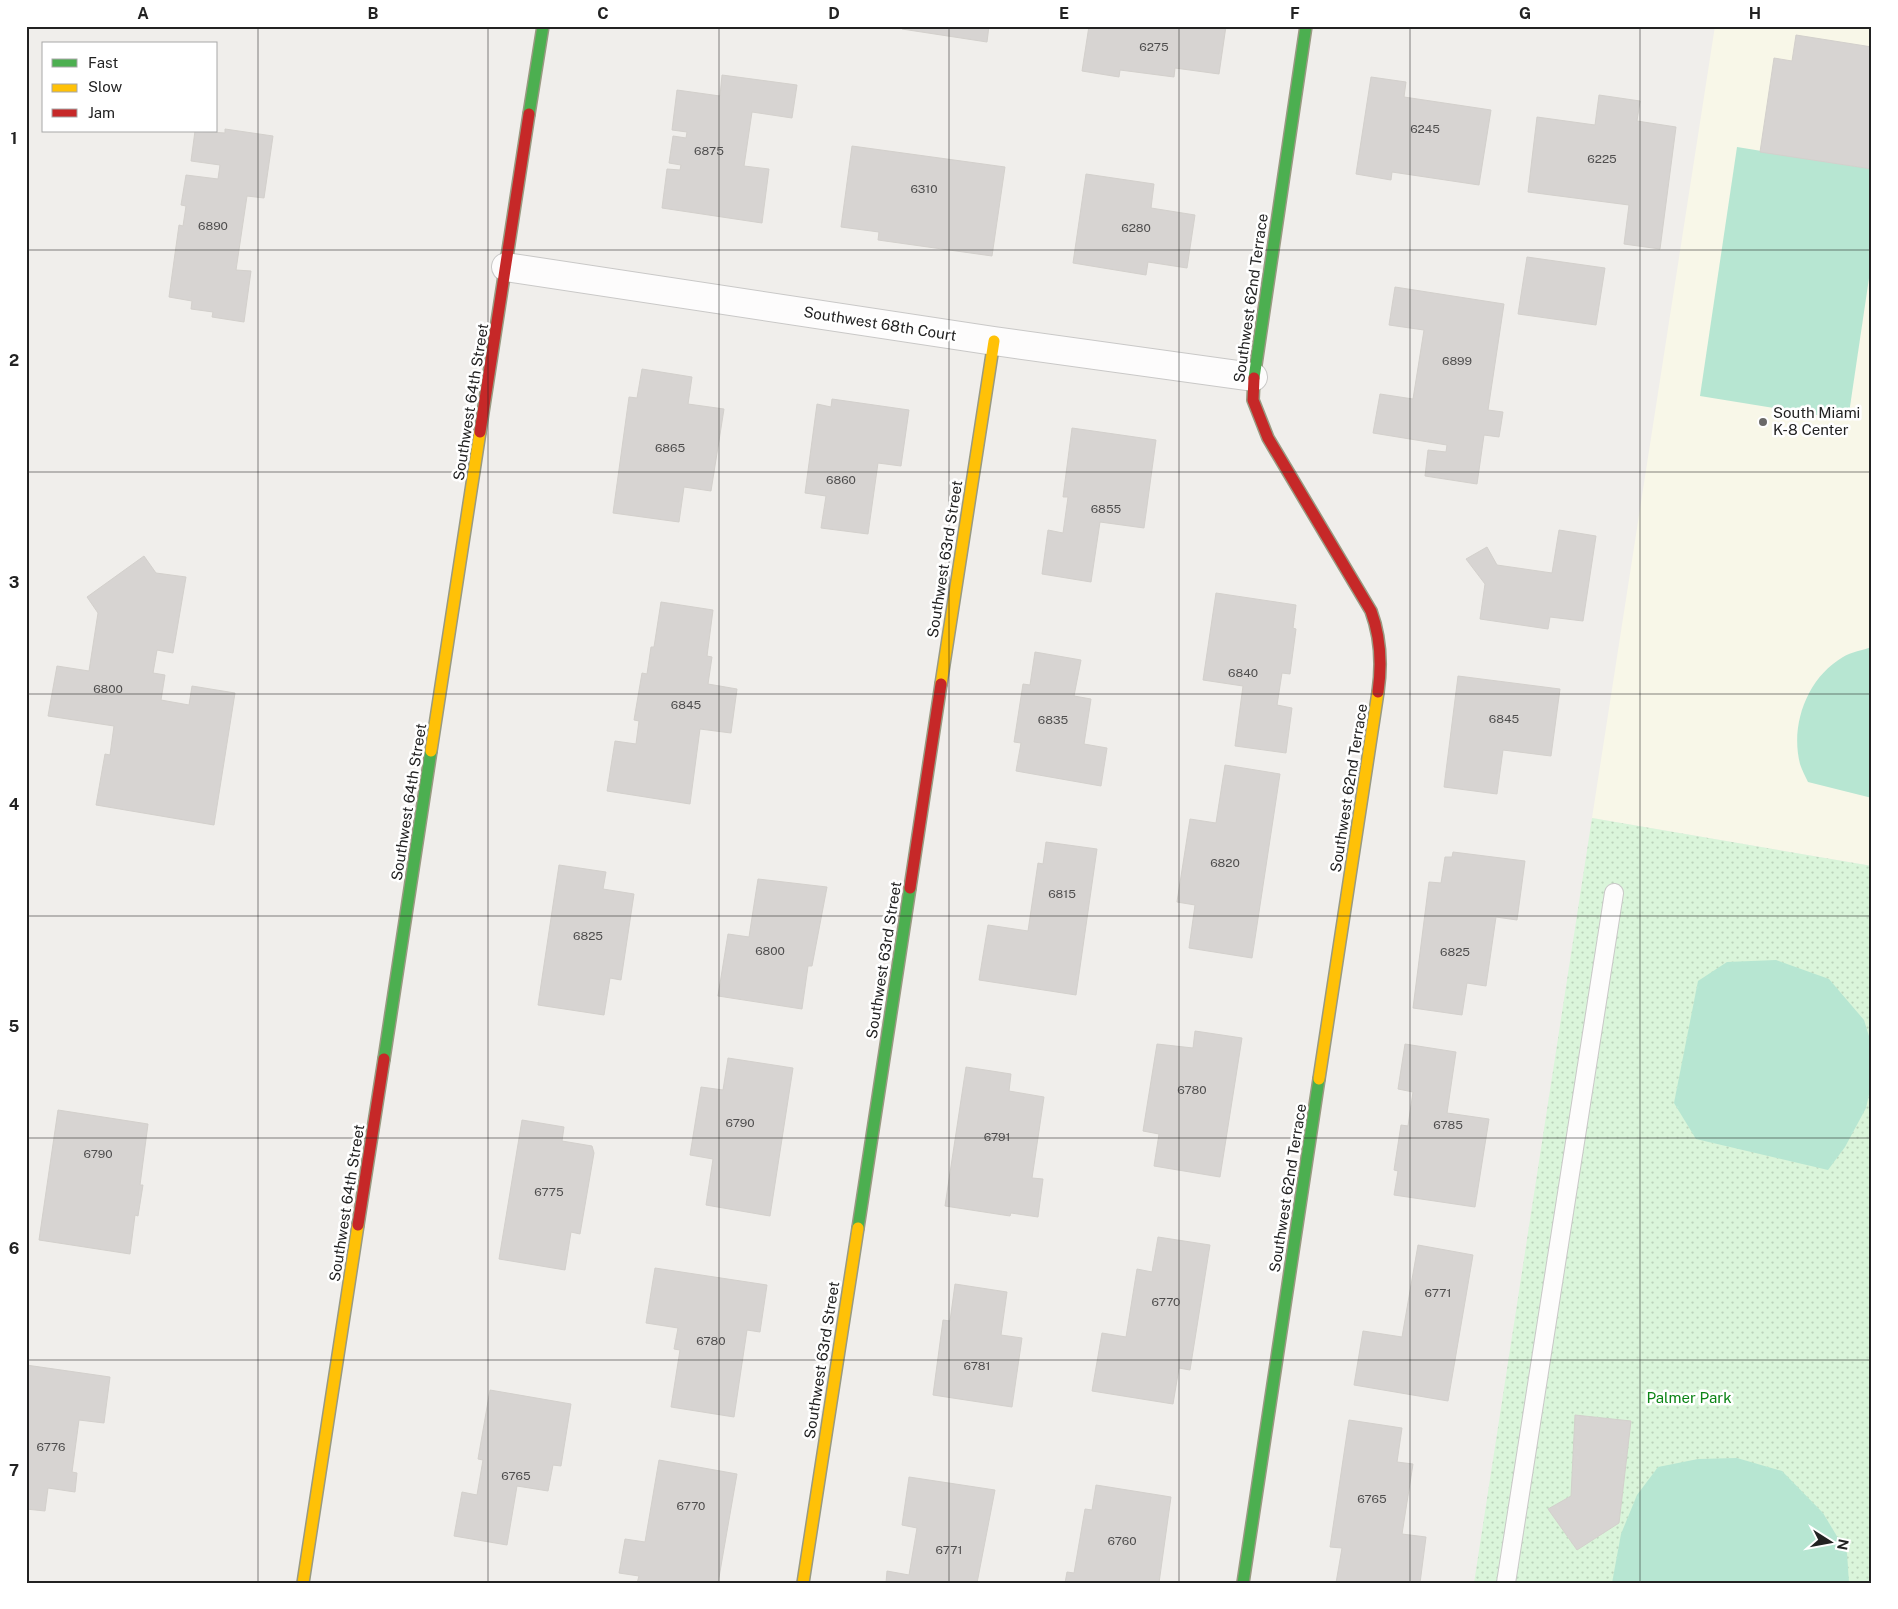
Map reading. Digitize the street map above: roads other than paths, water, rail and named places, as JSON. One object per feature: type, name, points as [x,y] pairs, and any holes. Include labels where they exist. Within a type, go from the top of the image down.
[{"type":"street","name":"Southwest 64th Street","points":[[303,1583],[543,26]]},
{"type":"street","name":"Southwest 62nd Terrace","points":[[1243,1583],[1380,686],[1381,664],[1381,644],[1371,611],[1268,438],[1253,400],[1253,377],[1306,26]]},
{"type":"street","name":"Southwest 68th Court","points":[[506,267],[994,341],[1253,377]]},
{"type":"street","name":"Southwest 63rd Street","points":[[803,1583],[994,341]]},
{"type":"lane","points":[[1506,1583],[1614,893]]},
{"type":"place","name":"South Miami K-8 Center","points":[[1763,422]]},
{"type":"park label","name":"Palmer Park","points":[[1689,1398]]}]
